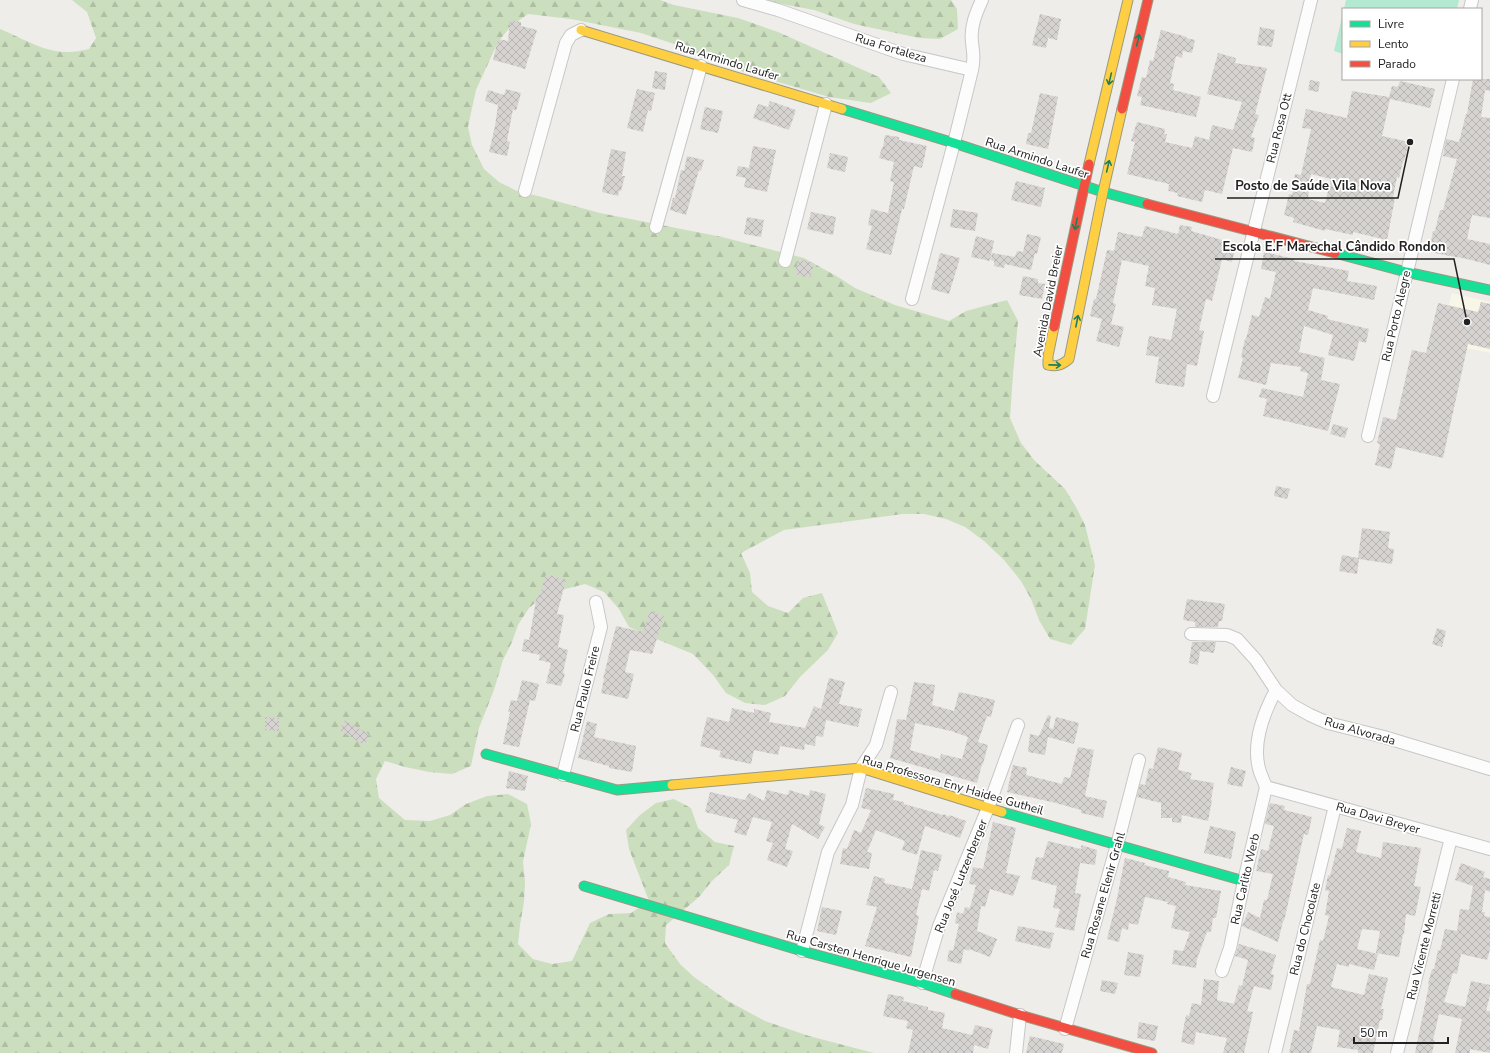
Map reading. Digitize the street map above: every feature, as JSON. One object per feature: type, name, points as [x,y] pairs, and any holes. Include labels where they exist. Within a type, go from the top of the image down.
[{"type":"street","name":"Rua Fortaleza","points":[[743,0],[778,10],[903,54],[972,70]]},
{"type":"street","points":[[912,299],[972,70],[975,56],[972,41],[973,28],[976,12],[982,0]]},
{"type":"street","name":"Avenida David Breier","points":[[1128,0],[1084,186],[1048,356],[1048,365],[1056,367],[1063,365],[1069,360],[1102,192],[1148,0]]},
{"type":"street","name":"Rua Rosa Ott","points":[[1213,396],[1311,0]]},
{"type":"street","points":[[526,191],[566,43],[571,35],[581,30]]},
{"type":"street","name":"Rua Armindo Laufer","points":[[581,30],[954,143],[1102,192],[1406,272],[1490,290]]},
{"type":"street","points":[[656,227],[701,66]]},
{"type":"street","name":"Rua Porto Alegre","points":[[1368,436],[1453,80]]},
{"type":"street","points":[[785,261],[826,104]]},
{"type":"street","name":"Rua Paulo Freire","points":[[563,776],[601,627],[596,602]]},
{"type":"street","name":"Rua Alvorada","points":[[1191,634],[1227,635],[1237,639],[1256,660],[1276,690],[1292,705],[1328,723],[1384,737],[1490,769]]},
{"type":"street","points":[[1266,787],[1260,772],[1257,752],[1260,727],[1268,705],[1276,690]]},
{"type":"street","points":[[802,951],[828,852],[852,805],[861,768],[876,745],[892,692]]},
{"type":"street","name":"Rua José Lutzenberger","points":[[922,983],[939,926],[988,808],[1018,725]]},
{"type":"street","name":"Rua Professora Eny Haidee Gutheil","points":[[486,754],[617,790],[861,768],[988,808],[1244,881]]},
{"type":"street","name":"Rua Rosane Elenir Grahl","points":[[1065,1029],[1117,845],[1139,760]]},
{"type":"street","name":"Rua Davi Breyer","points":[[1266,787],[1490,850]]},
{"type":"street","name":"Rua Carlito Werb","points":[[1222,972],[1230,948],[1266,787]]},
{"type":"street","name":"Rua do Chocolate","points":[[1275,1053],[1335,806]]},
{"type":"street","name":"Rua Vicente Morretti","points":[[1397,1053],[1451,838]]},
{"type":"street","name":"Rua Carsten Henrique Jurgensen","points":[[584,886],[802,951],[922,983],[1065,1029],[1152,1053]]},
{"type":"street","points":[[1016,1053],[1020,1015]]},
{"type":"shaded area","points":[[1452,293],[1490,302],[1490,353],[1439,342]]},
{"type":"green space","points":[[72,0],[660,0],[674,5],[738,18],[778,32],[879,77],[891,93],[871,103],[829,97],[744,72],[683,47],[641,33],[571,19],[528,14],[511,26],[498,42],[476,90],[468,127],[472,145],[484,169],[499,182],[517,191],[600,213],[722,237],[804,258],[855,288],[895,305],[949,321],[966,311],[1007,300],[1018,321],[1010,418],[1021,443],[1034,460],[1065,489],[1076,507],[1085,525],[1095,565],[1085,629],[1071,645],[1050,639],[1039,620],[1031,599],[1021,581],[1004,560],[984,541],[965,527],[946,519],[924,514],[903,514],[784,530],[741,553],[750,573],[752,592],[768,606],[788,613],[803,598],[822,593],[838,633],[828,650],[800,677],[785,696],[765,705],[745,703],[726,693],[713,675],[693,654],[629,627],[619,609],[604,592],[585,584],[546,594],[529,608],[518,625],[503,660],[494,690],[479,728],[471,766],[452,774],[429,772],[385,761],[376,779],[379,798],[405,820],[430,821],[450,815],[466,804],[487,796],[508,794],[527,804],[531,824],[523,862],[525,882],[524,902],[518,944],[533,959],[552,964],[572,961],[590,923],[609,914],[631,913],[649,901],[629,849],[626,830],[640,815],[656,803],[674,799],[691,808],[698,828],[715,842],[734,846],[729,865],[712,881],[699,897],[666,925],[665,943],[680,964],[694,977],[728,1001],[765,1021],[809,1036],[874,1053],[0,1053],[0,29],[43,48],[64,52],[76,52],[89,49],[96,38],[87,12]]},
{"type":"green space","points":[[761,0],[951,0],[957,9],[958,29],[940,39],[919,38],[854,24],[814,10]]},
{"type":"green space","points":[[1346,0],[1459,0],[1457,8],[1344,8]]},
{"type":"green space","points":[[1342,17],[1342,54],[1334,51]]},
{"type":"building","points":[[1040,14],[1061,19],[1057,40],[1048,38],[1046,48],[1032,45]]},
{"type":"building","points":[[510,20],[521,22],[521,26],[537,30],[525,69],[493,60],[498,39],[508,41]]},
{"type":"building","points":[[1260,27],[1275,30],[1272,47],[1257,45]]},
{"type":"building","points":[[1161,30],[1195,40],[1192,53],[1183,51],[1182,58],[1176,56],[1170,83],[1174,84],[1173,90],[1201,97],[1196,117],[1140,105],[1142,97],[1137,96],[1142,77],[1146,78],[1150,60],[1153,61]]},
{"type":"building","points":[[1218,53],[1236,58],[1235,63],[1267,68],[1255,114],[1259,115],[1251,137],[1255,138],[1252,152],[1233,148],[1222,194],[1205,190],[1202,202],[1177,196],[1178,193],[1168,191],[1169,184],[1127,174],[1135,142],[1131,141],[1137,122],[1165,129],[1164,134],[1167,134],[1165,142],[1192,148],[1195,136],[1209,140],[1212,125],[1233,130],[1242,102],[1207,94]]},
{"type":"building","points":[[655,71],[667,73],[665,90],[652,88]]},
{"type":"building","points":[[1490,79],[1490,91],[1485,90],[1481,117],[1490,118],[1490,218],[1472,215],[1467,239],[1490,244],[1490,265],[1429,252],[1433,231],[1435,231],[1440,210],[1443,210],[1457,159],[1443,156],[1446,139],[1459,142],[1467,114],[1473,80]]},
{"type":"building","points":[[1310,80],[1320,82],[1318,92],[1308,90]]},
{"type":"building","points":[[1400,81],[1435,89],[1430,108],[1390,99],[1382,136],[1409,142],[1399,178],[1397,177],[1393,197],[1395,198],[1387,240],[1353,232],[1353,235],[1325,229],[1325,231],[1293,222],[1294,218],[1284,215],[1289,194],[1292,195],[1295,174],[1301,175],[1311,129],[1302,128],[1306,109],[1347,118],[1352,91],[1389,97],[1392,86],[1398,87]],"holes":[[[1311,174],[1331,179],[1325,203],[1308,199]]]},
{"type":"building","points":[[506,89],[521,93],[516,111],[513,109],[507,141],[510,142],[507,156],[489,152],[498,105],[485,101],[488,90],[504,95]]},
{"type":"building","points":[[637,89],[655,93],[651,111],[648,110],[643,132],[627,128]]},
{"type":"building","points":[[1040,93],[1058,97],[1048,149],[1026,144],[1028,133],[1031,133]]},
{"type":"building","points":[[770,101],[796,110],[789,130],[753,118],[758,104],[768,107]]},
{"type":"building","points":[[705,107],[723,111],[718,133],[700,129]]},
{"type":"building","points":[[885,135],[899,137],[899,140],[927,146],[922,168],[914,166],[891,255],[866,249],[872,226],[868,225],[871,209],[888,213],[894,182],[890,181],[894,162],[879,158]]},
{"type":"building","points":[[753,146],[776,150],[767,192],[744,187],[746,178],[736,176],[738,166],[749,168]]},
{"type":"building","points":[[611,149],[626,152],[622,176],[625,176],[618,196],[602,192]]},
{"type":"building","points":[[830,153],[848,157],[845,172],[827,168]]},
{"type":"building","points":[[687,156],[704,160],[701,171],[699,170],[686,215],[670,210],[673,198],[675,198],[681,170],[684,171]]},
{"type":"building","points":[[1016,181],[1045,188],[1041,207],[1011,200]]},
{"type":"building","points":[[953,209],[978,213],[975,231],[950,227]]},
{"type":"building","points":[[811,212],[836,217],[833,235],[807,229]]},
{"type":"building","points":[[747,217],[764,220],[761,237],[744,234]]},
{"type":"building","points":[[1180,225],[1192,227],[1191,231],[1236,244],[1232,262],[1222,259],[1212,301],[1206,299],[1199,330],[1204,331],[1197,366],[1187,364],[1184,387],[1155,383],[1159,357],[1146,355],[1149,336],[1171,340],[1177,309],[1152,305],[1155,288],[1145,286],[1149,266],[1122,260],[1113,303],[1116,304],[1111,324],[1124,327],[1119,347],[1096,341],[1102,319],[1090,316],[1094,299],[1096,299],[1107,250],[1114,251],[1118,232],[1142,237],[1145,226],[1178,234]]},
{"type":"building","points":[[1027,234],[1041,237],[1031,270],[1005,264],[1004,268],[994,266],[994,261],[991,260],[992,253],[1015,257],[1017,251],[1023,252]]},
{"type":"building","points":[[976,236],[994,241],[990,261],[971,257]]},
{"type":"building","points":[[1264,252],[1295,259],[1294,261],[1349,271],[1347,281],[1377,286],[1374,300],[1313,288],[1308,310],[1328,316],[1327,319],[1369,329],[1366,343],[1359,341],[1354,361],[1328,355],[1333,335],[1304,326],[1299,352],[1325,358],[1321,380],[1340,384],[1328,431],[1263,416],[1267,399],[1259,397],[1262,388],[1303,397],[1308,373],[1300,371],[1301,367],[1271,363],[1266,385],[1238,378],[1243,358],[1241,357],[1245,339],[1252,315],[1259,317],[1265,297],[1270,299],[1276,272],[1261,269]]},
{"type":"building","points":[[940,253],[960,258],[949,294],[931,289]]},
{"type":"building","points":[[798,259],[814,263],[810,278],[795,274]]},
{"type":"building","points":[[1023,276],[1038,279],[1038,283],[1045,284],[1042,299],[1019,295]]},
{"type":"building","points":[[1481,302],[1490,304],[1490,349],[1468,344],[1443,458],[1396,447],[1391,469],[1375,465],[1380,444],[1377,443],[1383,417],[1396,420],[1412,350],[1426,353],[1438,303],[1478,312]]},
{"type":"building","points":[[1333,424],[1348,428],[1345,438],[1330,434]]},
{"type":"building","points":[[1276,486],[1290,489],[1287,499],[1274,496]]},
{"type":"building","points":[[1362,528],[1390,532],[1388,548],[1394,549],[1392,564],[1359,559],[1357,574],[1339,571],[1342,555],[1358,558]]},
{"type":"building","points":[[546,574],[566,580],[557,614],[564,615],[558,647],[568,650],[563,673],[565,674],[561,686],[546,683],[551,663],[539,660],[540,655],[522,651],[524,639],[529,640],[537,595],[540,595]]},
{"type":"building","points":[[1187,599],[1225,604],[1222,621],[1219,621],[1218,627],[1195,627],[1195,622],[1183,620]]},
{"type":"building","points":[[650,611],[664,616],[652,654],[630,650],[625,672],[634,674],[628,699],[601,693],[616,626],[643,632]]},
{"type":"building","points":[[1437,628],[1446,631],[1442,647],[1432,644]]},
{"type":"building","points":[[1192,642],[1216,642],[1214,653],[1200,651],[1198,665],[1189,663]]},
{"type":"building","points":[[829,678],[845,682],[839,704],[862,709],[858,727],[826,720],[823,737],[816,736],[815,746],[805,744],[804,750],[780,746],[778,755],[754,750],[751,764],[719,757],[721,751],[700,746],[707,717],[729,722],[732,708],[754,713],[754,709],[771,713],[769,722],[805,728],[814,706],[821,709]]},
{"type":"building","points":[[522,680],[539,684],[535,701],[530,700],[519,747],[503,744],[511,700],[517,701]]},
{"type":"building","points":[[914,682],[935,685],[932,705],[954,711],[959,692],[995,700],[991,717],[987,716],[978,742],[988,745],[977,783],[890,758],[897,719],[906,720]],"holes":[[[915,723],[951,731],[968,737],[962,759],[941,754],[940,759],[910,750]]]},
{"type":"building","points":[[1048,715],[1051,716],[1049,728],[1053,729],[1056,717],[1079,723],[1074,744],[1048,737],[1045,755],[1028,752],[1030,734],[1039,736]]},
{"type":"building","points":[[265,717],[279,718],[279,731],[265,730]]},
{"type":"building","points":[[345,720],[370,735],[364,745],[339,730]]},
{"type":"building","points":[[587,721],[597,724],[594,737],[636,746],[632,772],[609,768],[609,766],[578,758]]},
{"type":"building","points":[[1078,747],[1094,750],[1085,796],[1107,801],[1103,818],[1081,813],[1081,810],[1056,803],[1007,792],[1013,765],[1027,768],[1026,775],[1062,784],[1064,777],[1070,778]]},
{"type":"building","points":[[1158,747],[1182,753],[1178,770],[1192,773],[1190,779],[1214,783],[1208,821],[1182,815],[1181,823],[1172,822],[1172,818],[1161,818],[1161,803],[1137,797],[1140,784],[1145,785],[1149,768],[1153,769]]},
{"type":"building","points":[[1231,767],[1246,771],[1242,787],[1227,784]]},
{"type":"building","points":[[509,771],[528,776],[525,791],[506,788]]},
{"type":"building","points":[[866,788],[894,794],[893,800],[904,802],[904,804],[943,815],[944,814],[949,817],[949,815],[966,821],[960,838],[925,826],[917,855],[902,850],[905,841],[876,830],[867,852],[872,853],[869,869],[840,864],[843,848],[847,849],[854,830],[861,833],[871,810],[861,808]]},
{"type":"building","points":[[767,790],[788,795],[789,790],[809,796],[810,790],[826,794],[819,824],[825,827],[818,839],[792,824],[785,849],[793,851],[787,867],[767,860],[773,843],[766,841],[772,822],[753,817],[746,836],[734,832],[738,820],[705,812],[710,792],[745,800],[749,793],[764,801]]},
{"type":"building","points":[[1270,803],[1285,806],[1284,810],[1312,817],[1308,835],[1304,834],[1278,942],[1242,926],[1248,912],[1260,918],[1264,900],[1267,900],[1273,874],[1256,871],[1261,849],[1268,851],[1274,826],[1265,824]]},
{"type":"building","points":[[993,822],[1016,828],[1006,873],[1020,876],[1013,896],[990,889],[985,907],[981,906],[977,931],[997,939],[990,957],[969,949],[969,951],[964,949],[961,964],[947,961],[949,950],[953,951],[959,924],[955,923],[957,912],[963,914],[965,907],[970,908],[976,885],[969,884],[973,867],[983,869]]},
{"type":"building","points":[[1210,826],[1236,832],[1231,859],[1204,853]]},
{"type":"building","points":[[1347,828],[1361,831],[1356,852],[1381,858],[1383,842],[1421,848],[1414,886],[1421,887],[1415,916],[1406,914],[1404,934],[1399,957],[1376,953],[1380,931],[1362,929],[1357,949],[1378,954],[1374,970],[1349,964],[1349,967],[1337,964],[1331,987],[1364,995],[1369,974],[1388,978],[1381,1009],[1384,1009],[1382,1020],[1380,1020],[1373,1053],[1358,1053],[1358,1050],[1337,1047],[1340,1030],[1317,1026],[1311,1053],[1289,1053],[1294,1030],[1299,1031],[1307,984],[1310,984],[1320,940],[1323,941],[1329,916],[1325,915],[1329,891],[1325,890],[1328,875],[1330,876],[1337,848],[1342,849]]},
{"type":"building","points":[[1048,841],[1081,849],[1081,845],[1097,850],[1095,865],[1080,863],[1075,893],[1081,894],[1074,931],[1055,927],[1060,909],[1053,908],[1057,886],[1031,879],[1036,857],[1043,858]]},
{"type":"building","points":[[921,850],[942,855],[938,871],[934,870],[929,891],[922,889],[916,915],[919,916],[911,957],[865,946],[877,907],[866,905],[874,876],[885,879],[884,883],[912,889]]},
{"type":"building","points":[[1125,858],[1145,863],[1144,865],[1169,871],[1168,877],[1186,882],[1185,885],[1221,891],[1216,918],[1213,918],[1211,932],[1207,932],[1197,959],[1196,968],[1172,964],[1174,950],[1183,951],[1190,932],[1171,928],[1176,906],[1167,904],[1168,902],[1145,897],[1138,925],[1129,923],[1128,930],[1122,928],[1119,942],[1107,939]]},
{"type":"building","points":[[1461,863],[1485,872],[1483,877],[1490,879],[1490,892],[1485,890],[1482,912],[1485,912],[1484,916],[1490,917],[1490,949],[1487,960],[1461,954],[1457,974],[1453,973],[1444,1002],[1465,1007],[1471,981],[1490,985],[1490,995],[1486,1011],[1490,1011],[1490,1053],[1470,1049],[1470,1053],[1455,1053],[1462,1019],[1439,1014],[1433,1040],[1435,1040],[1432,1053],[1415,1053],[1428,984],[1432,969],[1434,969],[1438,950],[1440,951],[1445,929],[1457,931],[1460,909],[1469,910],[1473,886],[1455,880]]},
{"type":"building","points":[[822,907],[842,911],[836,935],[817,931]]},
{"type":"building","points":[[1018,926],[1054,933],[1050,949],[1015,941]]},
{"type":"building","points":[[1239,944],[1276,955],[1271,974],[1274,975],[1271,990],[1254,986],[1247,1011],[1253,1012],[1244,1053],[1223,1053],[1227,1038],[1196,1032],[1194,1045],[1181,1042],[1186,1015],[1189,1016],[1192,1003],[1201,1005],[1204,979],[1219,981],[1217,1000],[1234,1004],[1239,985],[1242,986],[1248,960],[1235,956]]},
{"type":"building","points":[[1128,952],[1144,955],[1140,977],[1124,975]]},
{"type":"building","points":[[1102,980],[1118,983],[1115,994],[1100,991]]},
{"type":"building","points":[[888,994],[904,997],[903,1001],[928,1007],[928,1010],[945,1013],[942,1028],[972,1035],[975,1025],[993,1029],[988,1049],[974,1045],[973,1053],[908,1053],[913,1030],[906,1028],[908,1021],[883,1016]]},
{"type":"building","points":[[1139,1022],[1158,1026],[1155,1041],[1137,1038]]},
{"type":"building","points":[[1030,1036],[1064,1044],[1062,1053],[1026,1053]]},
{"type":"traffic: fast","points":[[842,109],[954,143],[1103,192],[1147,204]]},
{"type":"traffic: fast","points":[[1335,253],[1406,272],[1490,290]]},
{"type":"traffic: fast","points":[[486,754],[617,790],[672,785]]},
{"type":"traffic: fast","points":[[1002,812],[1244,881]]},
{"type":"traffic: fast","points":[[584,886],[802,951],[922,983],[955,994]]},
{"type":"traffic: slow","points":[[1089,164],[1128,0]]},
{"type":"traffic: slow","points":[[581,30],[842,109]]},
{"type":"traffic: slow","points":[[1054,327],[1048,356],[1048,365],[1057,366],[1069,359],[1103,192],[1122,109]]},
{"type":"traffic: slow","points":[[672,785],[861,768],[1002,812]]},
{"type":"traffic: jam","points":[[1122,109],[1148,0]]},
{"type":"traffic: jam","points":[[1054,327],[1089,164]]},
{"type":"traffic: jam","points":[[1147,204],[1335,253]]},
{"type":"traffic: jam","points":[[955,994],[1020,1015],[1152,1053]]},
{"type":"place","name":"Posto de Saúde Vila Nova","points":[[1410,142]]},
{"type":"place","name":"Escola E.F Marechal Cândido Rondon","points":[[1467,322]]}]
